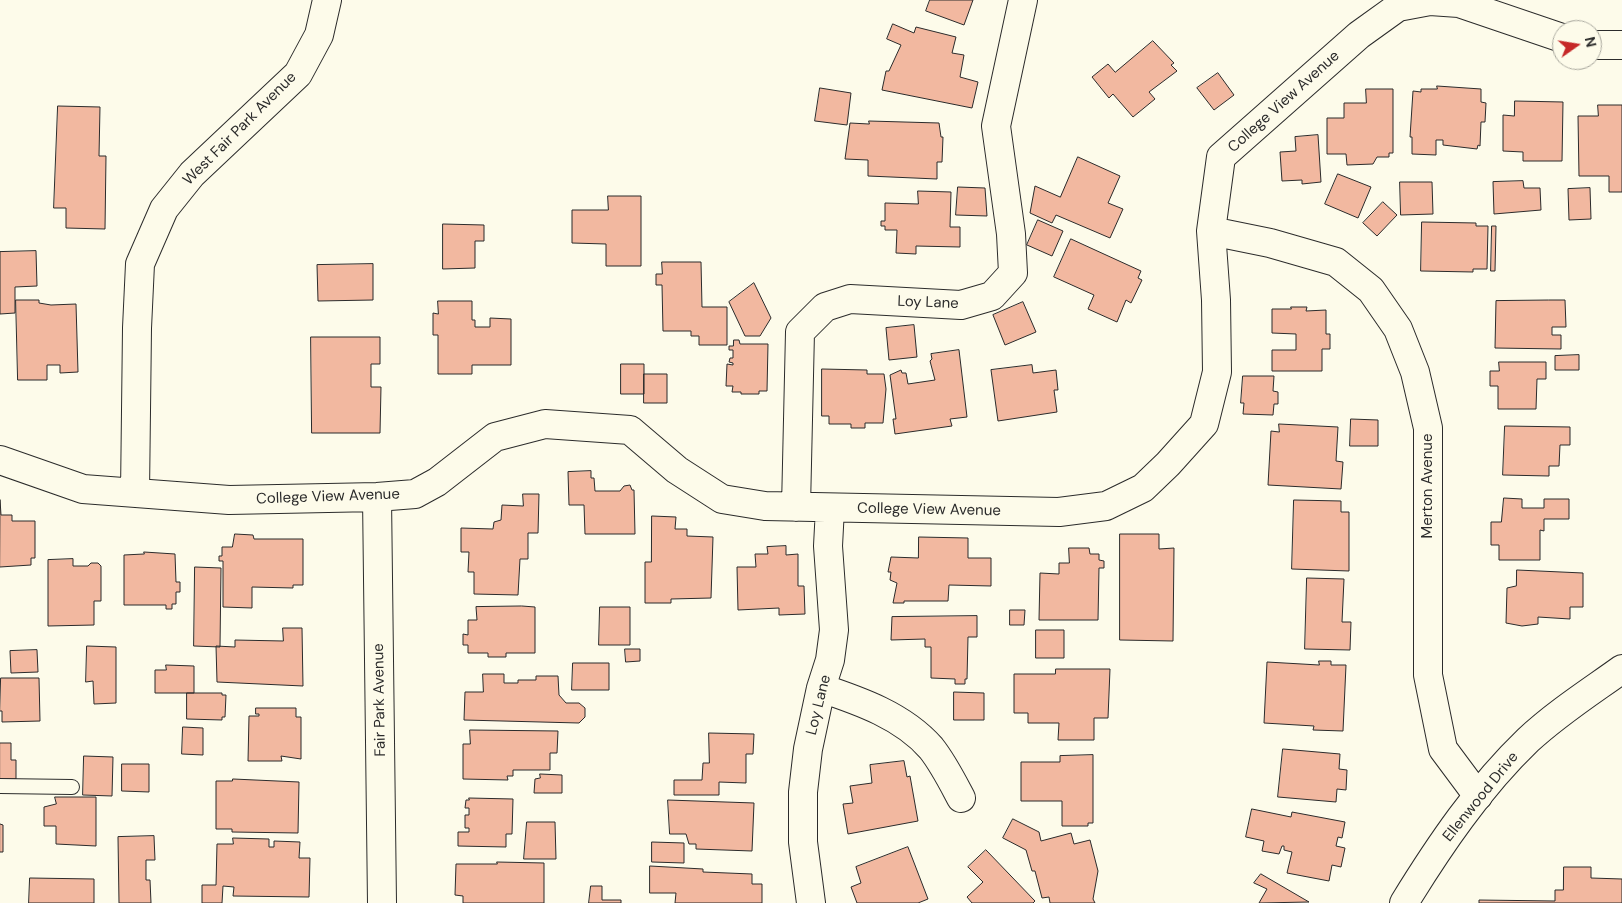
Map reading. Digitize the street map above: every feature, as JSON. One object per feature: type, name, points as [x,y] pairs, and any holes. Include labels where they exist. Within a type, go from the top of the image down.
[{"type":"street","name":"West Fair Park Avenue","points":[[135,493],[137,328],[140,264],[164,209],[192,174],[298,74],[319,35],[327,0]]},
{"type":"street","name":"Loy Lane","points":[[796,507],[800,332],[825,307],[850,299],[961,305],[992,296],[1013,273],[1011,234],[996,126],[1023,0]]},
{"type":"street","name":"College View Avenue","points":[[0,460],[83,489],[229,500],[377,497],[415,494],[437,482],[495,437],[545,424],[630,430],[677,470],[722,500],[765,506],[1059,512],[1106,506],[1143,488],[1168,464],[1204,424],[1217,372],[1216,300],[1210,231],[1221,157],[1359,35],[1398,8],[1430,1],[1459,3],[1552,35]]},
{"type":"street","points":[[1602,45],[1622,45]]},
{"type":"street","name":"Merton Avenue","points":[[1210,231],[1270,243],[1336,262],[1371,290],[1398,329],[1415,372],[1428,428],[1428,675],[1443,749],[1478,796]]},
{"type":"street","name":"Fair Park Avenue","points":[[377,497],[382,903]]},
{"type":"street","name":"Loy Lane","points":[[811,903],[803,842],[803,792],[808,748],[821,688],[830,660],[834,630],[828,546],[830,508]]},
{"type":"street","name":"Ellenwood Drive","points":[[1404,903],[1423,872],[1478,796],[1528,740],[1622,669]]},
{"type":"street","points":[[821,688],[862,702],[901,723],[930,747],[947,770],[961,798]]},
{"type":"lane","points":[[0,786],[72,787]]},
{"type":"building","points":[[930,0],[973,0],[964,25],[926,11]]},
{"type":"building","points":[[893,24],[914,33],[916,27],[956,37],[952,53],[964,55],[960,77],[978,82],[972,108],[882,90],[886,71],[889,71],[901,45],[887,39]]},
{"type":"building","points":[[1153,41],[1174,63],[1171,65],[1177,71],[1149,92],[1155,99],[1133,117],[1113,94],[1109,98],[1092,77],[1108,64],[1115,72]]},
{"type":"building","points":[[1218,73],[1234,95],[1214,110],[1197,88]]},
{"type":"building","points":[[1437,86],[1481,89],[1481,102],[1486,103],[1485,122],[1481,122],[1480,146],[1478,145],[1477,149],[1443,145],[1443,140],[1436,140],[1436,155],[1412,154],[1412,137],[1410,137],[1413,91],[1421,92],[1421,89],[1437,89]]},
{"type":"building","points":[[820,88],[851,93],[847,125],[815,121]]},
{"type":"building","points":[[1366,89],[1393,89],[1393,153],[1389,153],[1389,157],[1377,157],[1373,164],[1347,165],[1346,154],[1327,154],[1327,118],[1344,118],[1344,103],[1366,103]]},
{"type":"building","points":[[1515,101],[1563,102],[1562,161],[1523,161],[1523,152],[1503,151],[1503,115],[1514,116]]},
{"type":"building","points":[[1598,105],[1622,105],[1622,192],[1609,192],[1609,176],[1579,176],[1578,116],[1598,116]]},
{"type":"building","points":[[58,106],[100,107],[99,156],[106,156],[105,229],[66,228],[66,208],[54,208]]},
{"type":"building","points":[[869,121],[939,123],[941,137],[943,137],[942,162],[937,162],[937,179],[868,176],[868,160],[845,159],[850,123],[869,124]]},
{"type":"building","points":[[1318,135],[1321,182],[1302,184],[1302,180],[1282,181],[1280,152],[1296,151],[1295,137]]},
{"type":"building","points":[[1078,157],[1120,176],[1108,203],[1123,209],[1110,238],[1056,215],[1052,223],[1030,213],[1035,186],[1060,197]]},
{"type":"building","points":[[1338,174],[1371,187],[1358,218],[1325,204]]},
{"type":"building","points":[[1523,181],[1524,188],[1540,188],[1541,210],[1494,214],[1493,182]]},
{"type":"building","points":[[1400,182],[1432,182],[1433,214],[1401,215]]},
{"type":"building","points":[[958,187],[985,188],[987,216],[956,215]]},
{"type":"building","points":[[1590,188],[1591,219],[1569,220],[1568,189]]},
{"type":"building","points":[[918,191],[951,192],[950,227],[960,227],[960,247],[916,246],[916,254],[896,253],[897,230],[885,230],[885,226],[881,226],[881,221],[885,221],[885,203],[918,204]]},
{"type":"building","points":[[608,196],[641,196],[641,266],[606,266],[606,244],[572,243],[572,210],[608,210]]},
{"type":"building","points":[[1383,202],[1397,215],[1377,236],[1363,223]]},
{"type":"building","points":[[1038,220],[1063,231],[1052,256],[1027,245]]},
{"type":"building","points":[[1422,222],[1476,223],[1476,226],[1488,226],[1487,269],[1473,269],[1473,272],[1421,271]]},
{"type":"building","points":[[443,224],[484,225],[484,241],[475,241],[475,268],[443,269]]},
{"type":"building","points":[[1492,226],[1496,226],[1495,271],[1491,271]]},
{"type":"building","points":[[1071,239],[1141,271],[1138,278],[1142,280],[1131,303],[1126,300],[1117,322],[1088,309],[1094,295],[1054,277]]},
{"type":"building","points":[[36,251],[37,286],[15,287],[15,313],[0,314],[0,252]]},
{"type":"building","points":[[662,262],[701,262],[702,307],[727,307],[727,345],[699,345],[699,336],[691,336],[691,331],[663,331],[662,285],[656,285],[656,274],[662,274]]},
{"type":"building","points":[[373,264],[373,300],[318,301],[317,265]]},
{"type":"building","points":[[754,283],[771,318],[760,336],[745,336],[729,302]]},
{"type":"building","points":[[16,300],[39,300],[39,303],[51,305],[76,304],[78,372],[60,373],[60,365],[47,365],[47,380],[18,380]]},
{"type":"building","points":[[1565,300],[1566,327],[1552,327],[1552,335],[1561,335],[1561,349],[1495,348],[1496,301]]},
{"type":"building","points":[[438,301],[472,301],[472,320],[475,320],[475,327],[490,327],[490,318],[511,319],[511,365],[472,365],[472,374],[438,374],[438,335],[433,335],[433,313],[438,314]]},
{"type":"building","points":[[1023,302],[1036,332],[1005,345],[993,315]]},
{"type":"building","points":[[1291,307],[1307,307],[1306,311],[1326,310],[1326,334],[1330,334],[1330,349],[1322,349],[1322,371],[1272,371],[1272,350],[1296,350],[1296,334],[1272,333],[1272,309],[1291,309]]},
{"type":"building","points":[[914,325],[917,357],[889,360],[886,328]]},
{"type":"building","points":[[311,337],[380,337],[380,364],[371,364],[371,387],[381,387],[380,433],[312,433]]},
{"type":"building","points":[[734,340],[739,340],[740,344],[768,344],[767,391],[759,391],[759,394],[741,394],[741,392],[732,392],[733,386],[726,386],[727,364],[733,365],[733,363],[729,362],[730,358],[733,358],[733,350],[729,350],[729,346],[733,346]]},
{"type":"building","points":[[959,350],[967,417],[950,419],[952,426],[895,434],[893,419],[896,419],[890,375],[901,370],[902,373],[906,373],[908,384],[935,380],[930,361],[932,359],[931,354]]},
{"type":"building","points":[[1579,355],[1579,370],[1555,370],[1555,356]]},
{"type":"building","points":[[1499,362],[1546,362],[1546,379],[1537,379],[1536,409],[1498,409],[1498,386],[1490,386],[1490,371],[1499,371]]},
{"type":"building","points":[[621,364],[644,364],[644,394],[621,394]]},
{"type":"building","points":[[1032,365],[1033,373],[1056,370],[1058,390],[1054,390],[1057,412],[998,421],[991,370]]},
{"type":"building","points":[[822,369],[867,370],[867,374],[884,374],[886,389],[883,423],[865,423],[865,428],[851,428],[851,424],[829,424],[829,416],[822,416]]},
{"type":"building","points":[[644,374],[667,374],[667,403],[644,403]]},
{"type":"building","points":[[1243,376],[1274,376],[1273,391],[1278,392],[1278,404],[1274,404],[1273,415],[1243,414],[1244,403],[1241,403]]},
{"type":"building","points":[[1351,419],[1378,420],[1378,446],[1350,446]]},
{"type":"building","points":[[1279,424],[1338,427],[1336,461],[1343,462],[1341,489],[1268,485],[1271,431],[1279,432]]},
{"type":"building","points":[[1505,426],[1570,427],[1570,445],[1560,445],[1559,466],[1549,466],[1549,476],[1503,475]]},
{"type":"building","points":[[591,471],[591,478],[594,478],[595,491],[620,491],[624,486],[630,485],[632,490],[634,490],[635,534],[585,534],[584,505],[569,505],[568,472]]},
{"type":"building","points":[[523,494],[539,494],[538,533],[528,533],[528,559],[520,559],[518,595],[474,594],[474,572],[468,572],[469,552],[461,552],[461,528],[493,529],[494,522],[501,520],[502,505],[523,506]]},
{"type":"building","points":[[1504,498],[1522,499],[1522,508],[1544,508],[1544,499],[1569,499],[1569,519],[1544,519],[1544,531],[1540,530],[1540,560],[1499,560],[1499,545],[1491,545],[1491,522],[1501,522]]},
{"type":"building","points":[[0,500],[1,515],[12,515],[12,521],[35,521],[35,558],[31,558],[31,565],[0,567]]},
{"type":"building","points":[[1294,500],[1341,501],[1341,512],[1349,512],[1349,571],[1292,569]]},
{"type":"building","points":[[652,516],[676,517],[675,529],[687,529],[687,536],[713,537],[711,598],[671,599],[671,603],[645,603],[645,562],[651,562]]},
{"type":"building","points":[[235,534],[253,535],[254,539],[303,539],[303,585],[293,585],[293,588],[252,587],[252,608],[223,607],[223,561],[219,561],[219,556],[222,556],[222,547],[232,547]]},
{"type":"building","points":[[1120,534],[1159,534],[1159,549],[1174,548],[1173,641],[1120,640]]},
{"type":"building","points":[[919,537],[968,538],[968,558],[991,558],[991,586],[949,585],[948,601],[904,601],[904,603],[893,603],[897,583],[890,580],[891,572],[888,572],[891,557],[918,558]]},
{"type":"building","points":[[786,546],[786,555],[798,554],[798,586],[804,586],[805,614],[779,615],[779,608],[738,610],[737,567],[756,567],[755,554],[768,554],[767,547]]},
{"type":"building","points":[[1069,548],[1089,548],[1090,554],[1099,554],[1099,560],[1104,561],[1104,568],[1099,568],[1098,620],[1039,620],[1040,573],[1059,574],[1059,563],[1069,563]]},
{"type":"building","points":[[144,552],[175,554],[176,582],[180,582],[180,592],[176,592],[176,604],[172,604],[172,609],[166,609],[166,605],[124,605],[124,555],[144,554]]},
{"type":"building","points":[[73,559],[73,566],[88,566],[91,563],[98,563],[101,566],[101,601],[94,601],[94,625],[48,626],[48,560]]},
{"type":"building","points":[[195,567],[221,568],[220,647],[194,646]]},
{"type":"building","points":[[1517,570],[1583,573],[1583,607],[1570,607],[1570,619],[1538,617],[1538,624],[1522,626],[1506,623],[1507,588],[1516,586]]},
{"type":"building","points":[[1307,578],[1344,579],[1342,622],[1351,622],[1350,650],[1305,649]]},
{"type":"building","points":[[476,607],[535,607],[535,653],[506,653],[506,657],[488,657],[488,653],[468,653],[468,645],[463,645],[463,634],[468,635],[468,620],[477,620]]},
{"type":"building","points":[[600,607],[630,607],[630,645],[599,645]]},
{"type":"building","points":[[1010,610],[1025,610],[1024,625],[1010,625]]},
{"type":"building","points":[[977,616],[977,637],[968,637],[967,679],[965,679],[965,684],[955,684],[955,679],[931,678],[931,647],[925,647],[925,639],[891,640],[892,617]]},
{"type":"building","points":[[283,628],[302,628],[303,686],[217,682],[216,646],[235,647],[235,640],[283,641]]},
{"type":"building","points":[[1036,630],[1064,630],[1064,658],[1036,658]]},
{"type":"building","points":[[87,646],[116,647],[116,703],[94,704],[93,681],[86,682]]},
{"type":"building","points":[[625,649],[640,649],[640,661],[626,662]]},
{"type":"building","points":[[37,650],[38,672],[11,673],[10,651]]},
{"type":"building","points":[[1319,661],[1331,661],[1331,665],[1346,665],[1343,731],[1313,730],[1314,726],[1264,723],[1267,662],[1319,665]]},
{"type":"building","points":[[573,663],[609,663],[609,690],[572,690]]},
{"type":"building","points":[[166,665],[194,666],[194,693],[155,693],[155,670],[166,670]]},
{"type":"building","points":[[1056,669],[1110,669],[1108,718],[1094,718],[1094,740],[1058,740],[1059,723],[1028,723],[1028,713],[1014,713],[1014,674],[1055,674]]},
{"type":"building","points":[[483,674],[504,674],[504,683],[518,683],[518,680],[536,680],[536,676],[558,676],[559,695],[566,703],[579,703],[585,708],[585,717],[579,723],[464,720],[465,692],[483,692]]},
{"type":"building","points":[[1,678],[39,678],[40,721],[2,722],[2,711],[0,711]]},
{"type":"building","points":[[954,692],[984,693],[984,720],[954,720]]},
{"type":"building","points":[[187,693],[222,693],[222,695],[226,695],[225,717],[222,717],[222,720],[187,719]]},
{"type":"building","points":[[256,708],[296,708],[296,717],[301,717],[301,759],[281,756],[282,761],[248,761],[249,716],[259,716],[259,714],[256,714]]},
{"type":"building","points":[[183,727],[203,728],[203,755],[182,754]]},
{"type":"building","points":[[470,730],[558,731],[557,753],[550,753],[550,770],[513,770],[513,776],[507,776],[508,780],[463,779],[463,744],[470,744]]},
{"type":"building","points":[[709,733],[754,734],[753,754],[746,754],[746,783],[719,782],[719,795],[674,795],[674,780],[702,780],[703,763],[709,763]]},
{"type":"building","points":[[0,743],[11,743],[11,760],[16,760],[16,779],[0,779]]},
{"type":"building","points":[[1283,749],[1340,754],[1339,769],[1347,770],[1346,790],[1337,789],[1336,802],[1278,797]]},
{"type":"building","points":[[1093,755],[1093,823],[1088,823],[1088,826],[1062,826],[1062,801],[1021,801],[1021,762],[1060,762],[1060,756]]},
{"type":"building","points":[[84,756],[113,757],[112,796],[83,795]]},
{"type":"building","points":[[904,761],[907,777],[910,776],[918,821],[848,834],[843,804],[853,803],[850,786],[872,783],[870,765]]},
{"type":"building","points":[[122,764],[149,764],[149,792],[122,791]]},
{"type":"building","points":[[540,774],[562,775],[562,793],[534,793],[535,779],[540,778]]},
{"type":"building","points":[[233,779],[299,782],[298,833],[232,832],[232,829],[216,829],[216,781],[232,781]]},
{"type":"building","points":[[55,797],[96,797],[96,846],[56,844],[56,826],[44,826],[44,807],[56,804]]},
{"type":"building","points":[[469,798],[513,799],[512,834],[506,834],[506,847],[458,846],[458,832],[469,832],[469,828],[465,828],[465,815],[469,815],[469,808],[465,808],[466,800],[469,800]]},
{"type":"building","points":[[668,800],[754,803],[752,851],[696,849],[696,844],[689,844],[686,834],[670,834]]},
{"type":"building","points":[[1252,809],[1291,817],[1292,812],[1345,822],[1342,838],[1338,837],[1336,846],[1345,848],[1341,867],[1332,865],[1329,881],[1287,873],[1292,852],[1284,850],[1284,846],[1282,846],[1279,854],[1262,851],[1264,841],[1246,837]]},
{"type":"building","points":[[1013,819],[1039,832],[1041,841],[1071,833],[1074,844],[1090,840],[1098,871],[1093,899],[1095,903],[1050,903],[1049,897],[1042,898],[1035,871],[1032,871],[1026,850],[1003,838]]},
{"type":"building","points":[[527,822],[555,822],[556,859],[524,859]]},
{"type":"building","points":[[0,824],[3,825],[3,852],[0,852]]},
{"type":"building","points":[[154,836],[155,860],[146,860],[146,880],[150,880],[151,903],[119,903],[118,837]]},
{"type":"building","points":[[233,838],[269,839],[269,847],[274,847],[274,841],[300,842],[299,858],[310,858],[309,897],[233,896],[234,887],[223,886],[222,903],[202,903],[202,885],[216,885],[217,844],[233,844]]},
{"type":"building","points":[[652,842],[684,843],[684,863],[652,862]]},
{"type":"building","points":[[908,847],[928,899],[918,903],[857,903],[851,887],[861,883],[856,867]]},
{"type":"building","points":[[986,850],[1035,901],[1033,903],[972,903],[967,897],[983,882],[968,867]]},
{"type":"building","points":[[497,862],[544,863],[544,903],[463,903],[463,896],[455,895],[456,864],[497,864]]},
{"type":"building","points":[[650,866],[703,869],[703,872],[752,874],[752,884],[762,884],[762,903],[675,903],[676,893],[650,893]]},
{"type":"building","points":[[1564,867],[1591,867],[1591,878],[1622,879],[1622,903],[1479,903],[1479,900],[1555,901],[1555,890],[1563,890]]},
{"type":"building","points":[[1261,874],[1309,902],[1259,903],[1267,889],[1254,883]]},
{"type":"building","points":[[30,878],[94,879],[94,903],[29,903]]},
{"type":"building","points":[[591,886],[602,886],[602,900],[621,900],[621,903],[589,903]]}]
